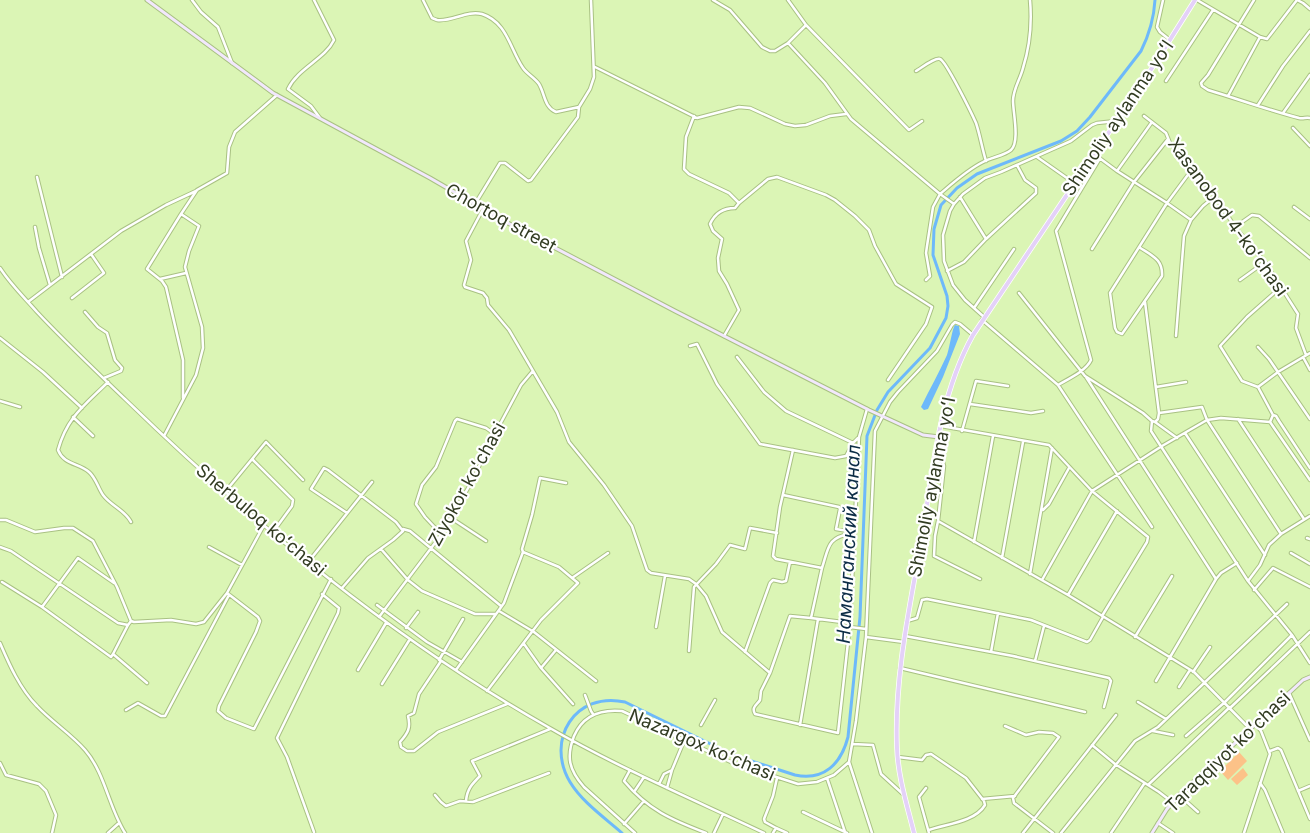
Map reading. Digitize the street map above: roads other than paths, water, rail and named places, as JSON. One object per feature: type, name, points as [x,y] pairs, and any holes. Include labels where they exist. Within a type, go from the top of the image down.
[{"type":"main road","name":"Chortoq street","points":[[147,0],[277,95],[483,209],[724,336],[868,409],[923,435],[939,437]]},
{"type":"main road","name":"Shimoliy aylanma yoʻl","points":[[914,833],[899,775],[898,688],[907,621],[936,453],[946,403],[953,381],[964,352],[983,318],[1196,0]]},
{"type":"main road","name":"Taraqqiyot koʻchasi","points":[[1152,833],[1172,802],[1179,795],[1303,680],[1310,677]]},
{"type":"street","points":[[192,0],[201,12],[219,28],[233,64]]},
{"type":"street","points":[[314,0],[334,40],[299,74],[288,89],[311,106],[320,118]]},
{"type":"street","points":[[423,0],[432,18],[437,20],[477,13],[485,15],[497,23],[506,35],[524,70],[538,83],[548,108],[556,112],[579,107]]},
{"type":"street","points":[[475,204],[500,162],[505,163],[528,181],[531,180],[578,117],[579,107],[592,82],[595,67],[591,0]]},
{"type":"street","points":[[713,0],[726,6],[762,47],[770,51],[775,51],[788,43],[806,25]]},
{"type":"street","points":[[788,0],[806,25],[909,130],[922,121]]},
{"type":"street","points":[[926,280],[930,276],[926,253],[932,207],[941,195],[958,179],[986,161],[1010,151],[1015,144],[1013,101],[1016,84],[1022,73],[1028,53],[1030,0]]},
{"type":"street","points":[[1163,0],[1156,27],[1157,30],[1170,40]]},
{"type":"street","points":[[1196,0],[1260,37],[1267,39],[1297,0],[1303,2],[1310,9]]},
{"type":"street","points":[[1254,0],[1201,84],[1208,90],[1283,113],[1310,118]]},
{"type":"street","points":[[1166,81],[1213,10]]},
{"type":"street","points":[[1258,104],[1283,66],[1310,31]]},
{"type":"street","points":[[1228,96],[1260,37]]},
{"type":"street","points":[[788,43],[825,83],[846,114],[884,148],[953,204]]},
{"type":"street","points":[[916,71],[933,61],[941,60],[950,73],[976,124],[986,161]]},
{"type":"street","points":[[595,67],[697,118],[738,107],[750,108],[785,124],[795,126],[806,125],[830,116],[846,114]]},
{"type":"street","points":[[1283,113],[1310,75]]},
{"type":"street","points":[[28,302],[124,229],[228,174],[229,147],[234,132],[277,95]]},
{"type":"street","points":[[694,116],[686,138],[684,169],[689,174],[729,193],[739,203]]},
{"type":"street","name":"Xasanobod 4-koʻchasi","points":[[1144,116],[1166,133],[1168,139],[1215,196],[1235,227],[1264,262],[1298,314],[1296,328],[1310,370]]},
{"type":"street","points":[[1116,121],[1092,125],[1071,141],[973,185],[953,204],[950,211],[943,235],[943,256],[953,285],[965,300],[1058,385],[1152,527]]},
{"type":"street","points":[[1117,171],[1152,122]]},
{"type":"street","points":[[1293,128],[1310,146]]},
{"type":"street","points":[[1092,249],[1134,182],[1168,139]]},
{"type":"street","points":[[1094,154],[1191,220]]},
{"type":"street","points":[[1037,157],[1074,183]]},
{"type":"street","points":[[1058,385],[1090,364],[1091,360],[1056,231],[1100,158]]},
{"type":"street","points":[[947,272],[964,262],[1037,191],[1036,188],[1025,180],[1017,165]]},
{"type":"street","points":[[1139,247],[1160,262],[1162,276],[1123,333],[1118,332],[1115,328],[1110,293],[1139,247],[1167,203],[1193,168]]},
{"type":"street","points":[[38,177],[62,277]]},
{"type":"street","points":[[724,336],[739,310],[728,284],[718,271],[718,258],[722,239],[713,231],[710,224],[719,212],[727,208],[735,208],[768,179],[778,177],[835,200],[867,227],[896,284],[932,306],[926,324],[888,380]]},
{"type":"street","points":[[183,399],[183,360],[166,287],[160,279],[148,271],[147,267],[197,190]]},
{"type":"street","points":[[1176,336],[1184,236],[1191,220],[1215,196]]},
{"type":"street","points":[[960,197],[986,239]]},
{"type":"street","points":[[1294,207],[1310,219]]},
{"type":"street","points":[[483,209],[466,241],[471,260],[464,285],[468,289],[481,291],[486,295],[488,305],[509,330],[557,412],[569,442],[604,485],[632,526],[646,570],[651,573],[689,579],[696,584],[706,596],[722,632],[770,673]]},
{"type":"street","points":[[164,436],[200,364],[204,341],[200,318],[186,273],[186,260],[199,227],[182,214]]},
{"type":"street","points":[[1235,227],[1252,215],[1259,216],[1310,258]]},
{"type":"street","points":[[35,227],[50,285]]},
{"type":"street","points":[[974,308],[1014,249]]},
{"type":"street","points":[[72,298],[104,273],[91,254]]},
{"type":"street","points":[[1240,280],[1264,262]]},
{"type":"street","name":"Sherbuloq koʻchasi","points":[[0,268],[11,284],[28,302],[164,436],[264,526],[379,618],[440,660],[550,729],[644,777],[764,833]]},
{"type":"street","points":[[160,279],[186,273]]},
{"type":"street","points":[[1281,288],[1247,317],[1220,346],[1242,381],[1258,387],[1273,415],[1276,416],[1310,468]]},
{"type":"street","points":[[1019,293],[1081,370],[1216,579]]},
{"type":"street","points":[[1144,301],[1159,413],[1151,431],[1254,590],[1276,614],[1310,663]]},
{"type":"street","points":[[85,312],[106,334],[115,360],[122,368],[121,371],[104,378]]},
{"type":"street","points":[[872,833],[849,762],[853,744],[866,637],[874,438],[877,426],[890,402],[937,351],[952,324],[955,322],[960,324],[973,335]]},
{"type":"street","points":[[0,338],[44,372],[82,408]]},
{"type":"street","points":[[690,346],[697,344],[717,384],[757,443],[822,456],[843,457],[846,456],[853,443],[860,437]]},
{"type":"street","points":[[1258,346],[1310,419]]},
{"type":"street","points":[[1258,387],[1278,372],[1310,353]]},
{"type":"street","points":[[737,357],[764,392],[786,411],[853,443]]},
{"type":"street","name":"Ziyokor koʻchasi","points":[[379,618],[452,518],[475,476],[493,433],[498,428],[522,385],[532,372]]},
{"type":"street","points":[[1085,376],[1143,413],[1177,438]]},
{"type":"street","points":[[962,431],[976,381],[1008,386]]},
{"type":"street","points":[[108,382],[73,417],[62,435],[59,452],[69,463],[88,471],[105,498],[118,507],[132,522]]},
{"type":"street","points":[[1156,387],[1186,382]]},
{"type":"street","points":[[0,401],[20,407]]},
{"type":"street","points":[[970,404],[1031,413],[1042,411]]},
{"type":"street","points":[[1159,413],[1201,407],[1207,420],[1281,534]]},
{"type":"street","points":[[866,629],[850,625],[818,619],[790,616],[754,712],[758,715],[800,725],[839,732],[850,625],[860,437],[868,409]]},
{"type":"street","points":[[1270,422],[1273,415]]},
{"type":"street","points":[[73,417],[93,436]]},
{"type":"street","points":[[1042,580],[1092,491],[1162,446],[1207,420],[1220,418],[1270,422]]},
{"type":"street","points":[[1238,419],[1304,519]]},
{"type":"street","points":[[441,535],[416,504],[422,486],[436,467],[456,420],[486,428],[493,433]]},
{"type":"street","points":[[1270,422],[1310,480]]},
{"type":"street","points":[[907,621],[917,618],[921,602],[924,599],[1031,620],[1087,642],[1090,640],[1148,539],[1148,537],[1092,491],[1047,444],[941,426]]},
{"type":"street","points":[[1185,433],[1265,555]]},
{"type":"street","points":[[974,542],[993,436]]},
{"type":"street","points":[[1002,558],[1023,441]]},
{"type":"street","points":[[225,492],[266,442],[303,480]]},
{"type":"street","points":[[1030,574],[1052,448]]},
{"type":"street","points":[[793,450],[773,556],[776,559],[822,568]]},
{"type":"street","points":[[936,453],[942,458],[944,466],[934,556],[980,579]]},
{"type":"street","points":[[253,460],[293,500],[289,510],[273,532]]},
{"type":"street","points":[[347,513],[311,489],[324,468],[403,529],[410,531],[430,550],[502,606]]},
{"type":"street","points":[[1042,512],[1049,504],[1069,468]]},
{"type":"street","points":[[456,670],[502,606],[523,552],[522,549],[540,478],[566,483]]},
{"type":"street","points":[[309,561],[372,482]]},
{"type":"street","points":[[783,495],[839,506],[836,529],[855,532]]},
{"type":"street","points":[[1068,595],[1117,511]]},
{"type":"street","points":[[1248,581],[1260,565],[1270,545],[1281,534],[1310,516]]},
{"type":"street","points":[[452,518],[486,540]]},
{"type":"street","points":[[0,520],[6,520],[34,532],[64,528],[77,529],[95,544],[131,621]]},
{"type":"street","points":[[938,521],[1068,595],[1192,671],[1251,730]]},
{"type":"street","points":[[126,710],[138,703],[161,716],[165,716],[264,526]]},
{"type":"street","points":[[689,651],[692,594],[696,584],[716,564],[730,545],[745,549],[750,528],[777,533]]},
{"type":"street","points":[[342,588],[368,558],[401,534],[403,529]]},
{"type":"street","points":[[811,618],[829,546],[840,535],[855,532]]},
{"type":"street","points":[[0,547],[11,551],[115,622],[128,625]]},
{"type":"street","points":[[209,547],[242,565]]},
{"type":"street","points":[[381,549],[408,580],[422,591],[475,614],[498,612],[534,632],[596,681]]},
{"type":"street","points":[[487,690],[550,610],[578,583],[559,567],[523,552]]},
{"type":"street","points":[[572,578],[608,553]]},
{"type":"street","points":[[1291,553],[1310,564]]},
{"type":"street","points":[[42,608],[78,558],[115,584]]},
{"type":"street","points":[[745,652],[770,583],[773,580],[786,581],[790,562]]},
{"type":"street","points":[[1156,681],[1216,579],[1221,573],[1237,563]]},
{"type":"street","points":[[1254,590],[1273,568],[1310,587]]},
{"type":"street","points":[[656,627],[666,576]]},
{"type":"street","points":[[1135,637],[1172,576]]},
{"type":"street","points":[[228,594],[258,617],[260,621],[219,706],[218,712],[226,718],[252,728],[256,727],[331,579]]},
{"type":"street","points":[[2,582],[111,657],[131,621]]},
{"type":"street","points":[[131,621],[171,620],[202,624],[228,594]]},
{"type":"street","points":[[314,832],[287,757],[277,738],[338,613],[339,608],[337,605],[322,594]]},
{"type":"street","points":[[1061,833],[1135,740],[1153,731],[1166,720],[1288,604]]},
{"type":"street","points":[[377,605],[406,628],[462,662]]},
{"type":"street","points":[[406,628],[418,612]]},
{"type":"street","points":[[991,652],[998,613]]},
{"type":"street","points":[[463,619],[419,694],[414,713],[408,716],[409,729],[400,742],[401,747],[408,751],[414,751],[438,732],[508,704]]},
{"type":"street","points":[[800,725],[818,619]]},
{"type":"street","points":[[358,670],[386,623]]},
{"type":"street","points":[[1035,661],[1044,626]]},
{"type":"street","points":[[1112,833],[1146,784],[1310,632]]},
{"type":"street","points":[[1186,736],[1225,702],[1292,635]]},
{"type":"street","points":[[905,636],[1035,661],[1110,678],[1111,681],[1104,707]]},
{"type":"street","points":[[866,637],[904,642]]},
{"type":"street","points":[[382,684],[410,639]]},
{"type":"street","points":[[0,643],[30,698],[37,707],[86,751],[99,773],[125,833]]},
{"type":"street","points":[[524,644],[541,668],[573,704]]},
{"type":"street","points":[[1179,686],[1210,647]]},
{"type":"street","points":[[541,668],[556,650]]},
{"type":"street","points":[[113,654],[147,683]]},
{"type":"street","points":[[900,668],[1085,712]]},
{"type":"street","points":[[1289,693],[1310,740]]},
{"type":"street","points":[[585,696],[592,712],[581,723],[572,741],[569,752],[571,767],[576,778],[635,833]]},
{"type":"street","points":[[701,725],[714,700]]},
{"type":"street","points":[[1138,702],[1166,720]]},
{"type":"street","name":"Nazargox koʻchasi","points":[[592,712],[622,710],[733,762],[798,784],[817,782],[834,775],[849,762]]},
{"type":"street","points":[[1023,833],[1116,715]]},
{"type":"street","points":[[1246,833],[1270,751],[1261,731],[1256,725]]},
{"type":"street","points":[[1005,726],[1026,735],[1039,732],[1053,733],[1059,737],[1015,796],[1014,803],[1054,833]]},
{"type":"street","points":[[466,801],[471,784],[480,776],[472,761],[550,729]]},
{"type":"street","points":[[1153,731],[1173,735]]},
{"type":"street","points":[[667,788],[684,740]]},
{"type":"street","points":[[853,744],[873,745],[881,774],[904,796]]},
{"type":"street","points":[[1092,745],[1115,764],[1172,802]]},
{"type":"street","points":[[1270,751],[1280,748],[1310,819]]},
{"type":"street","points":[[898,757],[922,760],[926,755],[930,754],[966,778],[985,803],[984,808],[972,816],[929,831],[919,797],[926,788]]},
{"type":"street","points":[[0,763],[6,775],[39,784],[46,791],[56,815],[52,833]]},
{"type":"street","points":[[630,770],[624,780],[634,792],[661,814],[706,833]]},
{"type":"street","points":[[659,784],[664,774],[672,770]]},
{"type":"street","points":[[435,795],[446,806],[466,801],[473,802],[549,773]]},
{"type":"street","points":[[634,792],[644,777]]},
{"type":"street","points":[[777,778],[773,796],[764,819],[765,822],[787,833]]},
{"type":"street","points":[[827,778],[846,832]]},
{"type":"street","points":[[1260,783],[1265,790],[1283,833]]},
{"type":"street","points":[[1298,791],[1310,786]]},
{"type":"street","points":[[1179,795],[1198,812]]},
{"type":"street","points":[[982,799],[1015,796]]},
{"type":"street","points":[[624,824],[644,800]]},
{"type":"street","points":[[803,812],[846,832]]},
{"type":"street","points":[[714,833],[723,814]]},
{"type":"street","points":[[108,833],[119,822]]},
{"type":"street","points":[[1158,823],[1173,833]]},
{"type":"street","points":[[773,833],[776,828]]},
{"type":"water","points":[[955,325],[959,326],[960,334],[928,409],[924,410],[921,407],[947,355]]},
{"type":"waterway","name":"Наманганский канал","points":[[622,833],[581,796],[570,782],[563,766],[561,750],[563,735],[569,722],[579,711],[592,704],[607,701],[625,702],[733,755],[795,775],[805,776],[823,773],[841,755],[848,737],[860,617],[867,436],[877,410],[888,392],[930,348],[946,318],[947,296],[933,255],[934,229],[941,205],[957,188],[977,174],[1061,141],[1077,131],[1141,51],[1151,26],[1155,0]]}]
